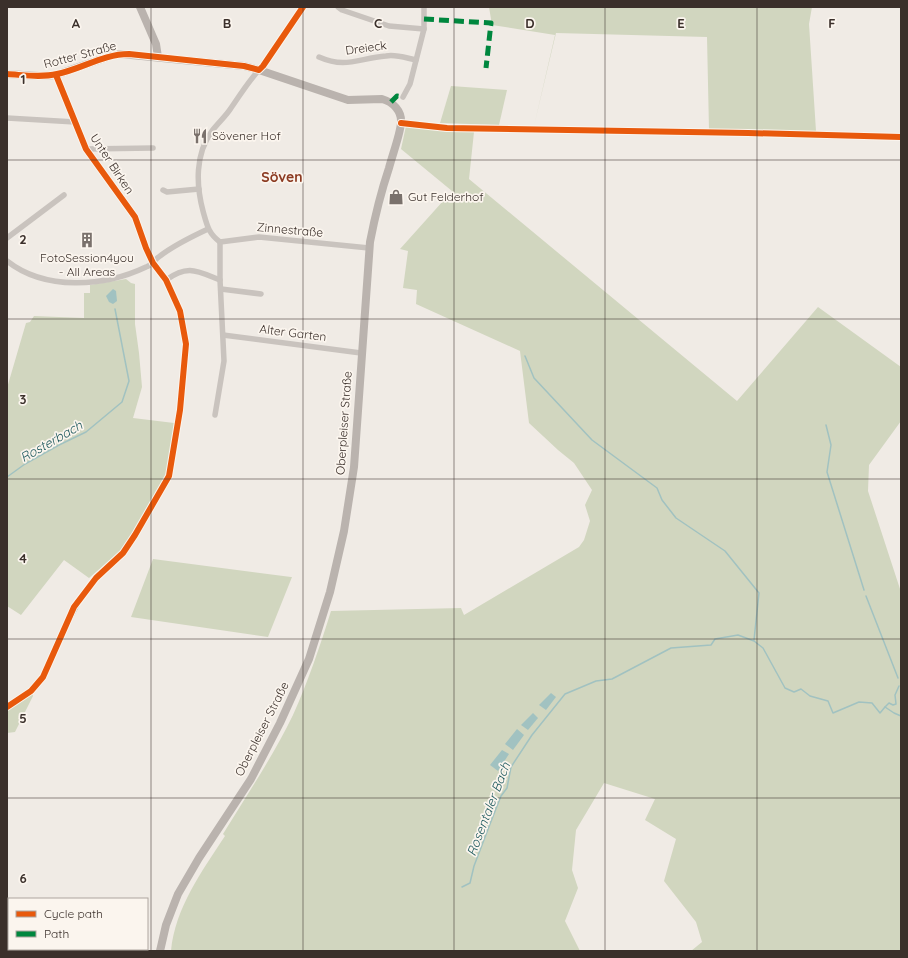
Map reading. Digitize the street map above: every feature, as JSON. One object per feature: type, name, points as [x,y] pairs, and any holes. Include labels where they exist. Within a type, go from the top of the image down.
[{"type":"main road","points":[[140,7],[156,44],[158,57],[244,66],[348,100],[386,100],[396,106],[401,123]]},
{"type":"main road","name":"Rotter Straße","points":[[7,74],[40,76],[56,74],[113,55],[129,54],[158,57]]},
{"type":"main road","name":"Oberpleiser Straße","points":[[160,951],[166,925],[178,894],[199,858],[251,778],[280,723],[314,645],[333,581],[350,498],[357,434],[361,353],[369,248],[377,205],[393,155],[401,123]]},
{"type":"street","points":[[215,415],[224,361],[220,280],[220,242],[212,236],[208,229],[198,189],[199,168],[205,143],[212,131],[228,113],[263,66],[303,7]]},
{"type":"street","points":[[338,7],[342,10],[389,26],[424,29]]},
{"type":"street","points":[[403,97],[410,84],[424,29],[424,7]]},
{"type":"street","name":"Dreieck","points":[[319,57],[328,61],[346,63],[396,55],[416,60]]},
{"type":"street","name":"Unter Birken","points":[[7,707],[31,691],[43,677],[74,606],[96,578],[123,553],[136,535],[169,476],[180,410],[186,344],[180,311],[166,280],[153,263],[135,217],[86,149],[56,74]]},
{"type":"street","points":[[7,118],[75,122]]},
{"type":"street","points":[[401,123],[447,128],[748,132],[901,136]]},
{"type":"street","name":"Unter Birken","points":[[86,149],[153,148]]},
{"type":"street","points":[[163,190],[167,192],[198,189]]},
{"type":"street","points":[[7,238],[64,195]]},
{"type":"street","points":[[7,261],[16,268],[52,281],[79,283],[105,280],[127,275],[147,267],[160,256],[208,229]]},
{"type":"street","name":"Zinnestraße","points":[[220,242],[259,237],[369,248]]},
{"type":"street","points":[[166,280],[181,270],[190,270],[220,280]]},
{"type":"street","points":[[221,289],[261,294]]},
{"type":"street","name":"Alter Garten","points":[[223,335],[361,353]]},
{"type":"green space","points":[[489,7],[812,7],[809,24],[816,131],[709,130],[707,37],[556,33],[534,126],[555,35],[492,25]]},
{"type":"green space","points":[[451,86],[507,90],[499,125],[440,123]]},
{"type":"green space","points":[[406,126],[474,132],[469,179],[737,401],[818,307],[901,367],[901,421],[869,465],[868,491],[901,592],[901,951],[691,951],[702,942],[696,922],[664,881],[676,839],[645,820],[655,799],[604,783],[576,830],[572,870],[578,888],[565,921],[580,951],[171,951],[178,920],[191,890],[225,836],[223,834],[268,760],[293,715],[314,664],[331,611],[461,608],[464,615],[579,547],[584,540],[590,521],[585,505],[592,490],[574,463],[529,423],[520,351],[416,304],[417,290],[403,288],[408,251],[400,249],[452,191],[401,149]]},
{"type":"green space","points":[[126,279],[135,284],[135,324],[142,387],[133,418],[174,423],[171,458],[165,477],[133,536],[119,552],[89,578],[64,560],[21,615],[7,606],[7,388],[26,323],[30,322],[34,316],[84,318],[84,293],[90,293],[90,285]]},
{"type":"green space","points":[[153,559],[292,577],[268,637],[131,617]]},
{"type":"green space","points":[[32,693],[33,696],[15,732],[7,733],[7,708]]},
{"type":"water","points":[[113,289],[116,291],[117,301],[113,304],[109,302],[106,296]]},
{"type":"water","points":[[551,693],[556,697],[546,710],[539,705]]},
{"type":"water","points":[[533,713],[538,718],[528,730],[521,725]]},
{"type":"water","points":[[517,729],[524,735],[513,750],[505,744]]},
{"type":"water","points":[[502,750],[509,754],[498,771],[490,765]]},
{"type":"waterway","name":"Rosterbach","points":[[7,477],[25,464],[86,432],[122,402],[129,381],[115,309]]},
{"type":"waterway","points":[[525,356],[534,378],[592,440],[657,488],[662,500],[676,518],[725,551],[759,593],[754,640]]},
{"type":"waterway","points":[[826,425],[831,445],[827,472],[864,590]]},
{"type":"waterway","points":[[172,473],[174,461]]},
{"type":"waterway","points":[[866,596],[898,678]]},
{"type":"waterway","points":[[70,622],[82,600]]},
{"type":"waterway","name":"Rosentaler Bach","points":[[462,887],[470,883],[474,866],[490,824],[501,796],[507,788],[511,767],[532,735],[565,694],[596,681],[612,679],[671,648],[711,645],[715,639],[738,635],[754,641],[763,648],[785,688],[794,692],[801,689],[810,696],[828,701],[833,713],[859,702],[872,703],[880,713],[885,707],[901,716]]},
{"type":"waterway","points":[[885,707],[889,703],[893,705],[896,704],[895,695],[899,686]]},
{"type":"marked path","points":[[424,19],[491,23],[486,68]]},
{"type":"marked path","points":[[391,102],[397,96],[403,97]]},
{"type":"cycle path","points":[[7,74],[45,76],[66,72],[110,56],[129,54],[244,66],[259,70],[303,7]]},
{"type":"cycle path","points":[[7,707],[31,691],[43,677],[74,607],[96,578],[123,553],[169,476],[180,410],[186,344],[180,311],[166,280],[153,263],[135,217],[86,149],[56,75]]},
{"type":"cycle path","points":[[401,123],[447,128],[901,137]]},
{"type":"place","name":"Sövener Hof","points":[[200,136]]},
{"type":"place","name":"Gut Felderhof","points":[[396,197]]},
{"type":"place","name":"FotoSession4you - All Areas","points":[[87,240]]},
{"type":"district","name":"Söven","points":[[282,177]]}]
